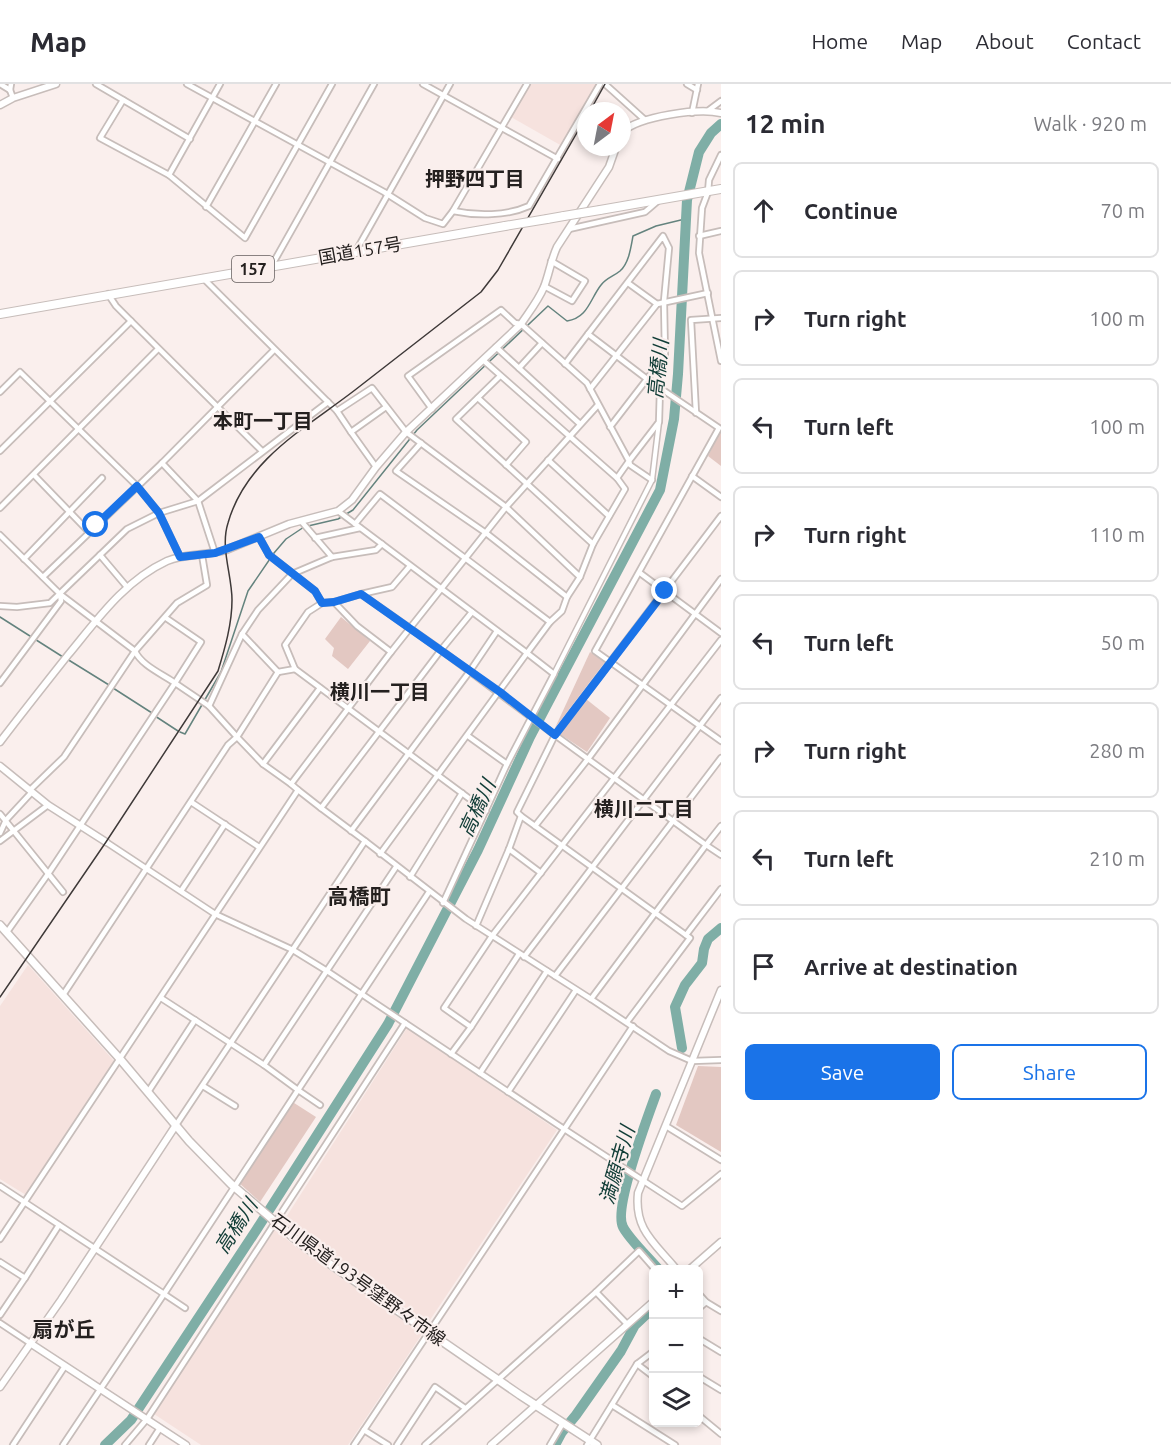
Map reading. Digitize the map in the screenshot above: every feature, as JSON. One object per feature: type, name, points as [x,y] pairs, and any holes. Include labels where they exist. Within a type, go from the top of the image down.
[{"type":"highway","name":"国道157号","points":[[0,314],[721,189]]},
{"type":"main road","name":"石川県道193号窪野々市線","points":[[2,928],[120,1059],[189,1141],[234,1187],[301,1244],[592,1444]]},
{"type":"street","points":[[0,84],[11,87],[13,98]]},
{"type":"street","points":[[0,105],[13,98],[56,84]]},
{"type":"street","points":[[96,84],[190,139]]},
{"type":"street","points":[[187,84],[387,194],[425,218],[443,224],[453,211],[527,84]]},
{"type":"street","points":[[169,175],[220,84]]},
{"type":"street","points":[[206,207],[276,84]]},
{"type":"street","points":[[123,100],[100,138],[169,175],[245,238],[332,84]]},
{"type":"street","points":[[272,266],[374,84]]},
{"type":"street","points":[[423,84],[558,159]]},
{"type":"street","points":[[356,251],[450,84]]},
{"type":"street","points":[[453,211],[468,214],[501,213],[529,206],[600,84]]},
{"type":"street","points":[[605,84],[645,120]]},
{"type":"street","points":[[687,84],[698,87],[692,112]]},
{"type":"street","points":[[709,110],[721,101]]},
{"type":"street","points":[[631,126],[645,120],[692,112],[709,110],[721,113]]},
{"type":"street","points":[[721,155],[705,192],[699,236],[699,253],[721,361]]},
{"type":"street","points":[[342,514],[376,467],[432,409],[524,327],[544,286],[557,247],[609,167],[613,156]]},
{"type":"street","points":[[569,230],[645,212],[663,200]]},
{"type":"street","points":[[699,236],[721,231]]},
{"type":"street","points":[[565,364],[663,236],[669,248],[664,301],[665,355],[610,427]]},
{"type":"street","points":[[544,286],[572,301],[585,281],[551,261]]},
{"type":"street","points":[[203,279],[337,411],[376,467]]},
{"type":"street","points":[[628,283],[657,304]]},
{"type":"street","points":[[591,389],[657,304],[708,293]]},
{"type":"street","points":[[108,294],[116,306],[158,349],[262,451]]},
{"type":"street","points":[[432,409],[408,376],[501,310],[515,323],[524,327],[587,383],[630,465],[652,480]]},
{"type":"street","points":[[696,413],[692,320],[721,318]]},
{"type":"street","points":[[0,452],[131,321]]},
{"type":"street","points":[[588,334],[661,389],[720,426],[595,651],[721,741]]},
{"type":"street","points":[[519,368],[542,343]]},
{"type":"street","points":[[0,508],[158,349]]},
{"type":"street","points":[[43,577],[137,486],[150,477],[274,350]]},
{"type":"street","points":[[500,350],[580,424]]},
{"type":"street","points":[[380,854],[550,622],[562,611],[594,544],[625,489],[617,478],[486,363]]},
{"type":"street","points":[[0,392],[20,372],[137,486],[159,513],[180,557]]},
{"type":"street","points":[[500,376],[456,419],[594,544]]},
{"type":"street","points":[[337,411],[372,388],[409,434],[506,507],[580,577]]},
{"type":"street","points":[[443,903],[530,717],[652,480],[661,389]]},
{"type":"street","points":[[478,398],[526,442],[506,465]]},
{"type":"street","points":[[0,606],[17,607],[50,603],[128,529],[159,513],[198,501],[328,402]]},
{"type":"street","points":[[291,784],[440,588],[506,507],[598,405]]},
{"type":"street","points":[[351,432],[386,407]]},
{"type":"street","points":[[617,478],[659,422]]},
{"type":"street","points":[[421,443],[396,471],[486,534],[567,597]]},
{"type":"street","points":[[548,460],[609,516]]},
{"type":"street","points":[[162,463],[198,501],[215,553]]},
{"type":"street","points":[[34,476],[89,532]]},
{"type":"street","points":[[692,476],[721,498]]},
{"type":"street","points":[[24,559],[102,478]]},
{"type":"street","points":[[355,524],[380,494],[550,622]]},
{"type":"street","points":[[0,742],[94,622],[127,587],[167,561],[180,557],[215,553],[302,522],[342,514],[554,674]]},
{"type":"street","points":[[627,1022],[690,938],[517,812],[552,734],[721,516]]},
{"type":"street","points":[[302,522],[332,557]]},
{"type":"street","points":[[315,538],[360,528]]},
{"type":"street","points":[[0,535],[60,594],[94,622],[135,651],[137,656],[152,668],[206,704],[263,764],[443,903],[669,1051],[692,1061],[721,1060]]},
{"type":"street","points":[[259,537],[270,556],[315,591],[322,603]]},
{"type":"street","points":[[206,704],[242,634],[258,610],[292,574],[332,557],[376,550],[382,544]]},
{"type":"street","points":[[100,555],[127,587]]},
{"type":"street","points":[[0,833],[6,819],[64,757],[135,651],[177,603],[207,585],[202,555]]},
{"type":"street","points":[[410,566],[392,586],[334,602],[322,603],[308,612],[285,645],[295,669],[486,811]]},
{"type":"street","points":[[640,573],[721,633]]},
{"type":"street","points":[[535,826],[588,759],[721,579]]},
{"type":"street","points":[[0,683],[61,601],[60,594]]},
{"type":"street","points":[[361,594],[500,692],[552,734],[721,855]]},
{"type":"street","points":[[334,602],[357,626],[391,652]]},
{"type":"street","points":[[321,808],[472,612]]},
{"type":"street","points":[[2,928],[48,874],[201,642],[166,618]]},
{"type":"street","points":[[351,831],[470,671],[496,631]]},
{"type":"street","points":[[242,634],[278,672]]},
{"type":"street","points":[[471,1027],[444,1008],[492,936],[721,640]]},
{"type":"street","points":[[63,995],[228,745],[237,737],[278,672],[295,669]]},
{"type":"street","points":[[263,764],[320,688]]},
{"type":"street","points":[[451,1054],[522,956],[721,698]]},
{"type":"street","points":[[468,736],[507,764]]},
{"type":"street","points":[[555,976],[721,758]]},
{"type":"street","points":[[0,766],[48,805],[215,914],[293,950],[327,971],[682,1206],[721,1174]]},
{"type":"street","points":[[0,1239],[298,790]]},
{"type":"street","points":[[410,877],[462,793]]},
{"type":"street","points":[[191,802],[259,847]]},
{"type":"street","points":[[0,842],[48,805]]},
{"type":"street","points":[[0,814],[63,892]]},
{"type":"street","points":[[476,926],[521,816]]},
{"type":"street","points":[[181,891],[225,824]]},
{"type":"street","points":[[591,999],[721,826]]},
{"type":"street","points":[[0,1387],[203,1086],[364,841]]},
{"type":"street","points":[[509,849],[541,873]]},
{"type":"street","points":[[264,1065],[396,867]]},
{"type":"street","points":[[686,935],[721,889]]},
{"type":"street","points":[[63,1445],[429,892]]},
{"type":"street","points":[[480,1073],[547,971]]},
{"type":"street","points":[[508,1092],[576,990]]},
{"type":"street","points":[[674,1265],[644,1231],[636,1207],[638,1193],[721,990]]},
{"type":"street","points":[[161,998],[264,1065],[320,1105]]},
{"type":"street","points":[[148,1092],[195,1020]]},
{"type":"street","points":[[125,1445],[405,1023]]},
{"type":"street","points":[[354,1445],[633,1026]]},
{"type":"street","points":[[203,1086],[234,1106]]},
{"type":"street","points":[[666,1126],[721,1160]]},
{"type":"street","points":[[0,1186],[185,1308]]},
{"type":"street","points":[[0,1224],[7,1228]]},
{"type":"street","points":[[0,1315],[59,1225]]},
{"type":"street","points":[[694,1265],[721,1242]]},
{"type":"street","points":[[424,1445],[639,1251],[651,1265]]},
{"type":"street","points":[[0,1262],[25,1278]]},
{"type":"street","points":[[596,1292],[627,1324]]},
{"type":"street","points":[[703,1298],[721,1311]]},
{"type":"street","points":[[703,1305],[706,1302]]},
{"type":"street","points":[[491,1445],[649,1305]]},
{"type":"street","points":[[0,1323],[186,1445]]},
{"type":"street","points":[[703,1341],[721,1352]]},
{"type":"street","points":[[592,1444],[612,1405],[638,1364],[649,1355]]},
{"type":"street","points":[[638,1364],[649,1373]]},
{"type":"street","points":[[13,1445],[65,1366]]},
{"type":"street","points":[[703,1379],[721,1390]]},
{"type":"street","points":[[397,1445],[435,1387],[465,1408]]},
{"type":"street","points":[[612,1405],[675,1445]]},
{"type":"street","points":[[703,1418],[721,1434]]},
{"type":"street","points":[[550,1445],[565,1425]]},
{"type":"street","points":[[149,1445],[160,1428]]},
{"type":"street","points":[[364,1430],[388,1445]]},
{"type":"shaded area","points":[[530,84],[598,84],[588,102],[577,102],[577,120],[562,146],[511,117]]},
{"type":"shaded area","points":[[721,430],[721,466],[708,456]]},
{"type":"shaded area","points":[[341,617],[370,641],[348,669],[332,656],[334,648],[325,639]]},
{"type":"shaded area","points":[[590,652],[605,662],[555,728]]},
{"type":"shaded area","points":[[586,699],[610,718],[587,752],[560,734]]},
{"type":"shaded area","points":[[28,965],[114,1061],[26,1195],[0,1179],[0,1006]]},
{"type":"shaded area","points":[[407,1028],[557,1130],[428,1323],[318,1249],[283,1222]]},
{"type":"shaded area","points":[[698,1066],[721,1067],[721,1152],[676,1125]]},
{"type":"shaded area","points":[[291,1101],[316,1117],[260,1202],[238,1182]]},
{"type":"shaded area","points":[[274,1229],[422,1334],[348,1445],[201,1445],[154,1414]]},
{"type":"waterway","name":"高橋川","points":[[105,1445],[131,1420],[388,1024],[478,850],[530,737],[660,490],[674,419],[687,200],[699,152],[711,133],[721,124]]},
{"type":"waterway","points":[[308,526],[338,519],[353,510],[417,430],[548,306],[567,321],[580,316],[603,283],[618,273],[626,264],[633,236],[656,226],[685,219]]},
{"type":"waterway","points":[[180,732],[185,734],[221,672],[248,591],[286,539],[304,527]]},
{"type":"waterway","points":[[0,617],[63,657]]},
{"type":"waterway","points":[[67,659],[109,685]]},
{"type":"waterway","points":[[113,688],[152,713]]},
{"type":"waterway","points":[[155,716],[178,731]]},
{"type":"waterway","name":"満願寺川","points":[[682,1048],[675,1007],[685,985],[702,963],[708,939],[721,928]]},
{"type":"waterway","name":"満願寺川","points":[[655,1265],[626,1232],[621,1217],[627,1183],[656,1094]]},
{"type":"waterway","name":"満願寺川","points":[[555,1445],[621,1351],[635,1325],[649,1312]]},
{"type":"waterway","name":"高橋川","points":[[108,1445],[112,1438]]},
{"type":"railway","points":[[595,102],[605,84]]},
{"type":"railway","points":[[0,997],[106,842],[218,671],[228,636],[232,609],[226,532],[237,500],[249,481],[263,463],[298,432],[481,292],[498,270],[577,133]]},
{"type":"district","name":"押野四丁目","points":[[475,179]]},
{"type":"district","name":"本町一丁目","points":[[263,421]]},
{"type":"district","name":"横川一丁目","points":[[380,692]]},
{"type":"district","name":"横川二丁目","points":[[644,809]]},
{"type":"district","name":"高橋町","points":[[359,897]]},
{"type":"district","name":"扇が丘","points":[[64,1330]]},
{"type":"route","points":[[96,525],[137,486],[159,513],[180,557],[215,553],[259,537],[269,555],[315,591],[322,603],[361,594],[500,692],[555,735],[665,591]]}]
